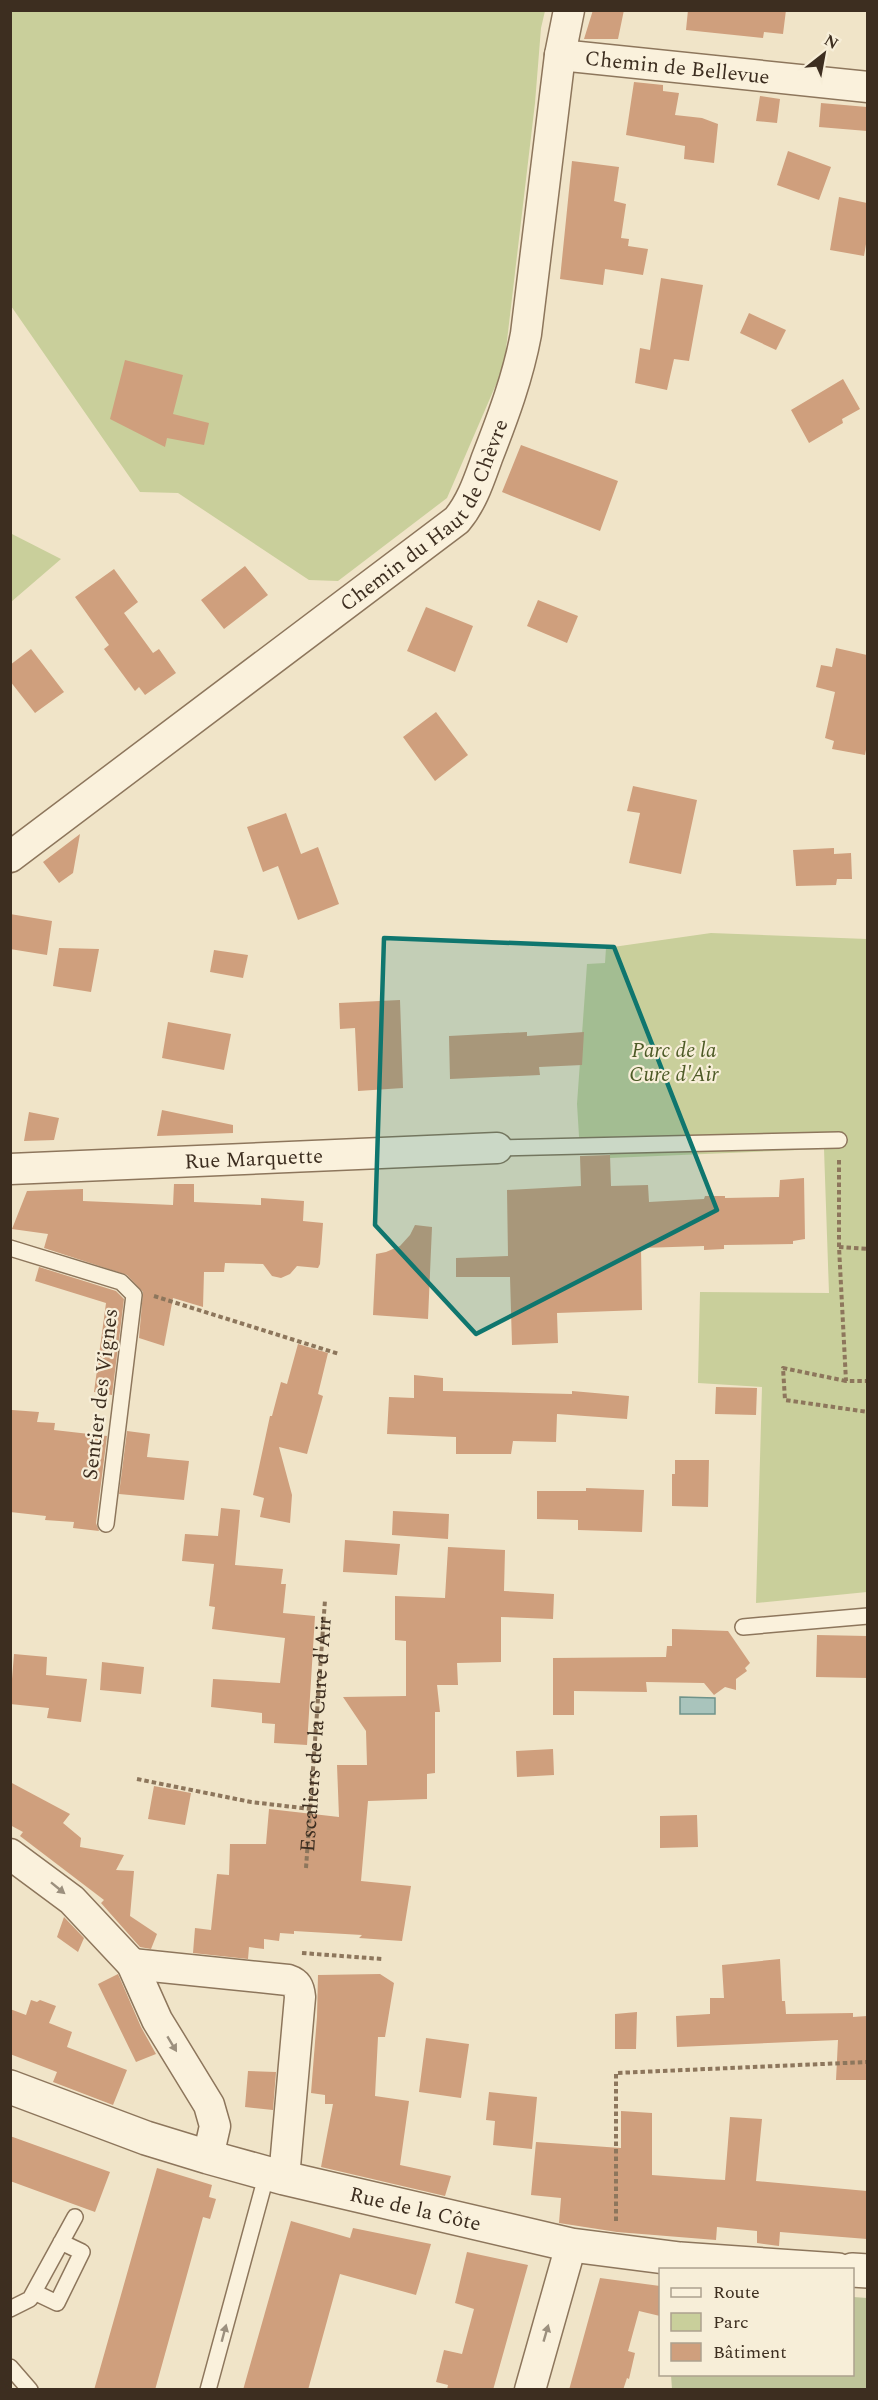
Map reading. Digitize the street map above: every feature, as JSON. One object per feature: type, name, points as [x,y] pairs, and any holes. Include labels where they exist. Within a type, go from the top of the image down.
[{"type":"street","name":"Chemin du Haut de Chèvre","points":[[10,856],[457,520],[464,511],[472,498],[497,432],[520,363],[526,334],[560,55],[569,10]]},
{"type":"street","name":"Chemin de Bellevue","points":[[560,55],[867,87]]},
{"type":"street","name":"Rue Marquette","points":[[11,1172],[497,1148]]},
{"type":"street","points":[[10,1854],[72,1900],[132,1964],[157,2020],[209,2105],[215,2126],[208,2157]]},
{"type":"street","points":[[132,1964],[288,1980],[297,1984],[300,1997],[276,2175]]},
{"type":"street","name":"Rue de la Côte","points":[[10,2087],[146,2138],[208,2157],[571,2245],[680,2259],[809,2268]]},
{"type":"street","points":[[530,2390],[571,2245]]},
{"type":"lane","points":[[497,1148],[839,1140]]},
{"type":"lane","name":"Sentier des Vignes","points":[[10,1248],[121,1282],[134,1295],[106,1524]]},
{"type":"lane","points":[[744,1627],[867,1616]]},
{"type":"lane","points":[[208,2390],[276,2175]]},
{"type":"lane","points":[[10,2309],[30,2299],[75,2217]]},
{"type":"lane","points":[[34,2292],[57,2303],[82,2252],[61,2242]]},
{"type":"lane","points":[[10,2367],[30,2390]]},
{"type":"path","points":[[839,1140],[839,1247],[846,1381]]},
{"type":"path","points":[[839,1247],[867,1249]]},
{"type":"path","points":[[130,1289],[339,1354]]},
{"type":"path","points":[[867,1381],[846,1381],[783,1368],[785,1400],[867,1412]]},
{"type":"path","name":"Escaliers de la Cure d'Air","points":[[306,1868],[325,1600]]},
{"type":"path","points":[[137,1779],[251,1802],[311,1809]]},
{"type":"path","points":[[301,1953],[381,1959]]},
{"type":"path","points":[[614,2252],[618,2172],[616,2073],[867,2062]]},
{"type":"highlighted area","points":[[384,938],[614,947],[717,1210],[476,1334],[375,1225]]},
{"type":"green space","points":[[10,11],[545,11],[541,28],[535,103],[504,366],[447,498],[338,581],[309,580],[178,493],[140,492],[11,306]]},
{"type":"green space","points":[[10,533],[61,559],[11,602],[10,602]]},
{"type":"green space","name":"Parc de la Cure d'Air","points":[[711,933],[867,939],[867,1592],[756,1603],[762,1387],[698,1383],[700,1292],[829,1293],[824,1149],[610,1158],[610,1152],[580,1152],[577,1104],[587,964],[605,963],[606,948]]},
{"type":"green space","points":[[854,2297],[867,2298],[867,2389],[672,2389],[671,2376],[854,2376]]},
{"type":"water","points":[[680,1697],[715,1698],[715,1714],[680,1714]]},
{"type":"building","points":[[593,10],[624,10],[618,39],[584,39]]},
{"type":"building","points":[[688,10],[786,10],[783,34],[764,32],[763,38],[686,30]]},
{"type":"building","points":[[634,82],[663,85],[663,91],[679,93],[675,115],[702,118],[718,124],[714,163],[684,159],[685,146],[626,135]]},
{"type":"building","points":[[760,96],[780,99],[777,123],[756,121]]},
{"type":"building","points":[[821,103],[867,107],[867,131],[819,127]]},
{"type":"building","points":[[788,151],[831,167],[819,200],[777,185]]},
{"type":"building","points":[[572,161],[619,167],[614,201],[626,204],[621,238],[629,239],[628,246],[648,249],[643,275],[605,269],[603,285],[560,279]]},
{"type":"building","points":[[839,197],[867,203],[867,238],[864,256],[830,250]]},
{"type":"building","points":[[661,278],[703,285],[689,361],[674,359],[667,390],[635,383],[640,348],[650,350]]},
{"type":"building","points":[[749,313],[786,330],[776,350],[740,333]]},
{"type":"building","points":[[125,360],[183,375],[173,414],[209,423],[204,445],[167,438],[165,447],[110,419]]},
{"type":"building","points":[[843,379],[860,409],[842,419],[843,423],[809,443],[791,410]]},
{"type":"building","points":[[521,445],[618,481],[600,531],[502,492]]},
{"type":"building","points":[[245,566],[268,595],[224,629],[201,600]]},
{"type":"building","points":[[114,569],[138,602],[124,613],[153,653],[159,649],[176,673],[145,695],[139,687],[135,691],[104,649],[109,645],[75,597]]},
{"type":"building","points":[[538,600],[578,616],[567,643],[527,626]]},
{"type":"building","points":[[426,607],[473,626],[455,672],[407,651]]},
{"type":"building","points":[[836,648],[867,655],[865,755],[832,749],[834,741],[825,738],[835,692],[816,687],[821,665],[832,667]]},
{"type":"building","points":[[31,649],[64,692],[35,713],[10,681],[10,665]]},
{"type":"building","points":[[436,712],[468,755],[435,781],[403,737]]},
{"type":"building","points":[[633,786],[697,800],[681,874],[629,863],[640,813],[627,811]]},
{"type":"building","points":[[286,813],[301,854],[318,847],[339,904],[298,920],[278,866],[263,872],[247,827]]},
{"type":"building","points":[[80,834],[73,873],[59,883],[43,862]]},
{"type":"building","points":[[834,848],[834,854],[851,853],[852,879],[837,879],[836,885],[796,886],[793,850]]},
{"type":"building","points":[[10,914],[52,921],[47,955],[10,949]]},
{"type":"building","points":[[59,948],[99,949],[91,992],[53,986]]},
{"type":"building","points":[[214,950],[248,955],[243,978],[210,972]]},
{"type":"building","points":[[400,1000],[403,1088],[358,1091],[355,1028],[340,1029],[339,1003]]},
{"type":"building","points":[[168,1022],[231,1034],[224,1070],[162,1058]]},
{"type":"building","points":[[527,1032],[527,1036],[584,1032],[582,1065],[539,1067],[540,1075],[450,1079],[449,1036]]},
{"type":"building","points":[[162,1110],[233,1125],[233,1133],[157,1136]]},
{"type":"building","points":[[29,1112],[59,1118],[54,1140],[24,1141]]},
{"type":"building","points":[[610,1155],[611,1186],[648,1185],[649,1202],[704,1199],[705,1196],[779,1197],[780,1180],[804,1178],[805,1239],[793,1241],[793,1244],[724,1245],[724,1249],[704,1250],[704,1246],[641,1248],[642,1310],[557,1313],[558,1343],[512,1345],[510,1277],[456,1277],[456,1258],[508,1256],[507,1190],[581,1186],[580,1156]]},
{"type":"building","points":[[174,1184],[194,1184],[194,1202],[261,1205],[261,1198],[304,1201],[303,1221],[323,1223],[318,1268],[297,1266],[290,1274],[281,1278],[272,1276],[263,1264],[225,1263],[224,1272],[204,1272],[203,1307],[173,1298],[164,1346],[139,1338],[143,1292],[127,1275],[44,1248],[48,1234],[12,1229],[27,1191],[83,1189],[83,1201],[173,1205]]},
{"type":"building","points":[[415,1225],[432,1227],[428,1319],[373,1315],[376,1254],[400,1246]]},
{"type":"building","points":[[39,1267],[116,1291],[124,1299],[112,1395],[94,1392],[106,1303],[35,1281]]},
{"type":"building","points":[[298,1344],[328,1353],[318,1394],[323,1396],[307,1454],[279,1447],[292,1495],[290,1523],[260,1517],[264,1498],[253,1495],[270,1416],[272,1416],[281,1382],[287,1384]]},
{"type":"building","points":[[414,1375],[443,1378],[443,1391],[572,1394],[572,1391],[629,1396],[627,1419],[557,1414],[556,1442],[513,1441],[511,1454],[456,1454],[456,1437],[387,1434],[389,1397],[414,1398]]},
{"type":"building","points":[[716,1387],[757,1388],[756,1415],[715,1414]]},
{"type":"building","points":[[12,1410],[39,1412],[37,1422],[55,1423],[54,1430],[107,1436],[96,1523],[99,1531],[73,1528],[74,1522],[45,1520],[46,1516],[10,1512]]},
{"type":"building","points":[[127,1431],[150,1434],[147,1457],[189,1461],[184,1500],[119,1494]]},
{"type":"building","points":[[675,1460],[709,1460],[708,1507],[672,1506],[672,1474],[675,1474]]},
{"type":"building","points":[[586,1488],[644,1490],[642,1532],[578,1530],[578,1520],[537,1519],[537,1491],[586,1491]]},
{"type":"building","points":[[221,1508],[240,1510],[235,1565],[283,1569],[281,1584],[286,1584],[283,1613],[315,1616],[307,1745],[274,1743],[275,1724],[262,1723],[262,1713],[211,1707],[213,1679],[280,1683],[285,1638],[212,1629],[215,1607],[209,1606],[214,1564],[182,1561],[185,1534],[218,1536]]},
{"type":"building","points":[[393,1511],[449,1514],[448,1539],[392,1535]]},
{"type":"building","points":[[345,1540],[400,1544],[397,1575],[343,1572]]},
{"type":"building","points":[[448,1547],[505,1550],[504,1591],[554,1594],[553,1619],[501,1617],[501,1662],[457,1663],[458,1685],[437,1685],[440,1712],[435,1712],[435,1773],[427,1774],[427,1799],[368,1801],[361,1881],[411,1886],[402,1941],[359,1938],[362,1935],[294,1931],[294,1934],[280,1933],[279,1941],[264,1939],[264,1949],[249,1947],[248,1959],[193,1953],[195,1928],[211,1930],[217,1874],[229,1875],[230,1844],[266,1844],[269,1809],[339,1817],[337,1765],[367,1765],[366,1731],[343,1697],[406,1696],[406,1641],[395,1640],[395,1596],[445,1598]]},
{"type":"building","points":[[672,1629],[728,1631],[750,1663],[745,1668],[747,1671],[736,1679],[736,1690],[725,1687],[714,1695],[704,1683],[646,1682],[647,1692],[574,1691],[574,1715],[553,1715],[553,1658],[666,1657],[667,1646],[672,1646]]},
{"type":"building","points":[[817,1635],[867,1636],[867,1678],[816,1677]]},
{"type":"building","points":[[14,1654],[47,1657],[46,1675],[87,1679],[81,1722],[47,1718],[49,1708],[10,1704]]},
{"type":"building","points":[[102,1662],[144,1667],[141,1694],[100,1690]]},
{"type":"building","points":[[553,1749],[554,1775],[517,1777],[516,1751]]},
{"type":"building","points":[[10,1782],[70,1814],[63,1823],[81,1838],[80,1847],[124,1855],[116,1870],[134,1871],[130,1916],[157,1934],[151,1949],[140,1947],[101,1903],[104,1900],[20,1836],[23,1832],[10,1825]]},
{"type":"building","points":[[154,1786],[191,1793],[185,1825],[148,1819]]},
{"type":"building","points":[[697,1815],[698,1847],[660,1848],[660,1816]]},
{"type":"building","points":[[64,1917],[84,1938],[78,1952],[57,1937]]},
{"type":"building","points":[[780,1959],[782,2001],[785,2001],[786,2014],[853,2013],[853,2017],[867,2016],[866,2080],[836,2080],[838,2040],[677,2047],[676,2016],[710,2014],[710,1998],[724,1998],[722,1965]]},
{"type":"building","points":[[118,1974],[141,2027],[156,2054],[136,2062],[98,1984]]},
{"type":"building","points":[[380,1974],[394,1983],[385,2037],[378,2037],[375,2096],[409,2101],[400,2165],[451,2176],[445,2196],[321,2167],[333,2104],[325,2104],[325,2095],[311,2093],[318,1975]]},
{"type":"building","points":[[31,2000],[37,2002],[40,2000],[56,2006],[49,2023],[72,2032],[67,2047],[127,2070],[113,2105],[53,2082],[57,2072],[10,2054],[10,2009],[26,2015]]},
{"type":"building","points":[[637,2012],[636,2049],[615,2049],[615,2014]]},
{"type":"building","points":[[426,2038],[469,2044],[461,2098],[419,2092]]},
{"type":"building","points":[[248,2071],[276,2072],[273,2110],[245,2107]]},
{"type":"building","points":[[489,2092],[537,2097],[532,2149],[493,2145],[495,2121],[486,2120]]},
{"type":"building","points":[[621,2111],[652,2113],[652,2175],[706,2179],[725,2180],[730,2117],[762,2119],[756,2181],[867,2191],[867,2239],[780,2232],[779,2246],[757,2243],[757,2231],[717,2227],[716,2240],[617,2232],[559,2223],[561,2198],[531,2195],[536,2142],[621,2148]]},
{"type":"building","points":[[10,2136],[110,2172],[95,2212],[10,2181]]},
{"type":"building","points":[[157,2168],[212,2185],[209,2197],[216,2199],[210,2219],[203,2217],[155,2390],[94,2390]]},
{"type":"building","points":[[291,2221],[350,2238],[353,2228],[431,2244],[416,2295],[340,2274],[308,2390],[243,2390]]},
{"type":"building","points":[[467,2252],[528,2265],[493,2390],[447,2390],[448,2385],[436,2382],[444,2350],[462,2354],[474,2309],[455,2303]]},
{"type":"building","points":[[600,2278],[659,2286],[659,2316],[639,2311],[628,2351],[635,2353],[629,2379],[627,2378],[623,2390],[569,2390]]}]
